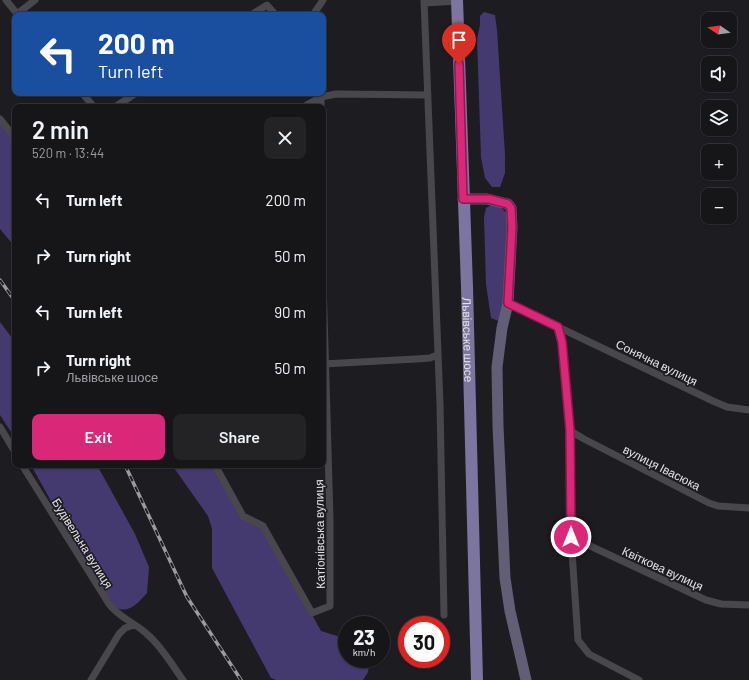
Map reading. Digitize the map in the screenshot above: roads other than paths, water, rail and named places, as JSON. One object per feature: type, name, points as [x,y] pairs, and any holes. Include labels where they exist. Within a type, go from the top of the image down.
[{"type":"main road","name":"Львівське шосе","points":[[457,0],[477,680]]},
{"type":"street","points":[[6,0],[15,12]]},
{"type":"street","points":[[21,12],[35,0]]},
{"type":"street","points":[[315,12],[323,0]]},
{"type":"street","points":[[444,615],[444,545],[424,2],[457,0]]},
{"type":"street","points":[[256,12],[267,5],[273,12]]},
{"type":"street","points":[[326,95],[352,93],[428,95]]},
{"type":"street","points":[[85,96],[91,104]]},
{"type":"street","points":[[120,104],[132,96]]},
{"type":"street","points":[[308,104],[320,96]]},
{"type":"street","points":[[0,118],[12,134]]},
{"type":"street","points":[[463,199],[489,199],[508,204],[511,208],[512,227],[508,303],[497,367],[505,578],[510,611],[526,680]]},
{"type":"street","name":"Сонячна вулиця","points":[[508,303],[713,401],[727,407],[749,410]]},
{"type":"street","points":[[558,327],[562,342],[570,430],[571,537],[578,640],[589,654],[639,680]]},
{"type":"street","points":[[326,364],[430,358],[437,355]]},
{"type":"street","points":[[0,427],[12,447]]},
{"type":"street","name":"вулиця Івасюка","points":[[570,430],[584,439],[709,503],[718,506],[749,508]]},
{"type":"street","name":"Катіонівська вулиця","points":[[217,468],[243,516],[263,526],[312,613],[330,606],[331,597],[326,431]]},
{"type":"street","name":"Будівельна вулиця","points":[[24,468],[115,612],[152,639],[183,680]]},
{"type":"street","name":"Квіткова вулиця","points":[[571,537],[706,600],[721,604],[749,605]]},
{"type":"street","points":[[91,680],[120,634],[125,628],[134,625]]},
{"type":"railway","points":[[0,280],[12,297]]},
{"type":"railway","points":[[126,468],[187,597],[241,680]]}]
